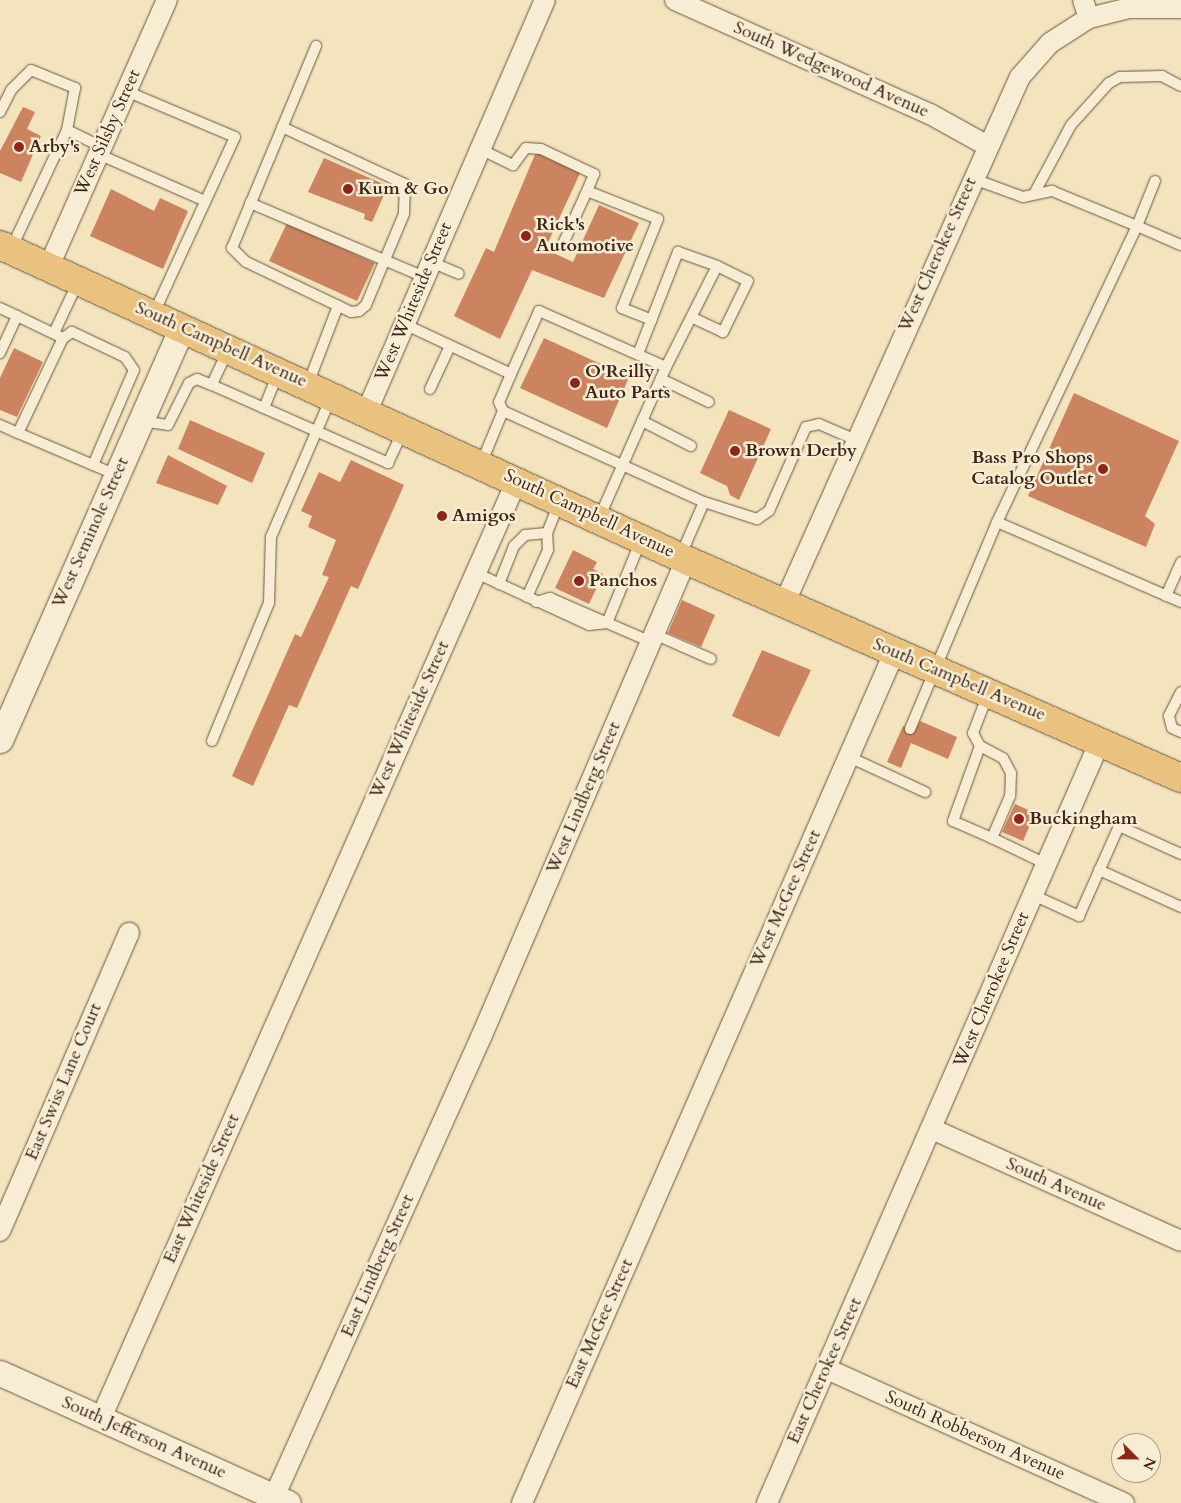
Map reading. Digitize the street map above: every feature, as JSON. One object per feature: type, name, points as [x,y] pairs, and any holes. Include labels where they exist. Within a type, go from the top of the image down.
[{"type":"main road","name":"South Campbell Avenue","points":[[6,247],[366,410],[784,604],[1181,778]]},
{"type":"street","name":"West Silsby Street","points":[[49,266],[167,0]]},
{"type":"street","name":"West Whiteside Street","points":[[366,410],[545,0]]},
{"type":"street","name":"South Wedgewood Avenue","points":[[675,0],[930,114],[986,144]]},
{"type":"street","name":"West Cherokee Street","points":[[784,604],[986,144],[1028,65],[1086,9],[1181,8]]},
{"type":"street","name":"West Seminole Street","points":[[0,740],[182,326]]},
{"type":"street","name":"West Whiteside Street","points":[[303,960],[517,480]]},
{"type":"street","name":"West Lindberg Street","points":[[482,1035],[652,638],[683,558]]},
{"type":"street","name":"West McGee Street","points":[[679,1145],[894,653]]},
{"type":"street","name":"West Cherokee Street","points":[[884,1239],[1100,741]]},
{"type":"street","name":"East Swiss Lane Court","points":[[0,1231],[129,933]]},
{"type":"street","name":"East Whiteside Street","points":[[101,1418],[303,960]]},
{"type":"street","name":"East Lindberg Street","points":[[281,1500],[482,1035]]},
{"type":"street","name":"South Avenue","points":[[932,1130],[1181,1240]]},
{"type":"street","name":"East McGee Street","points":[[522,1503],[679,1145]]},
{"type":"street","name":"East Cherokee Street","points":[[767,1503],[884,1239]]},
{"type":"street","name":"South Robberson Avenue","points":[[827,1369],[1124,1503]]},
{"type":"street","name":"South Jefferson Avenue","points":[[0,1373],[281,1500]]},
{"type":"lane","points":[[282,127],[405,184],[404,214],[385,260],[366,305],[351,312],[235,254],[232,248],[250,203],[316,46]]},
{"type":"lane","points":[[0,112],[11,90],[31,70],[75,88],[67,130],[6,247]]},
{"type":"lane","points":[[1034,194],[1072,125],[1109,83],[1120,77],[1162,76],[1181,86]]},
{"type":"lane","points":[[126,91],[235,137],[154,314]]},
{"type":"lane","points":[[67,130],[100,151],[205,201]]},
{"type":"lane","points":[[480,149],[513,165],[526,148],[541,149],[594,174],[562,246]]},
{"type":"lane","points":[[971,178],[1006,194],[1034,194],[1052,191],[1181,245]]},
{"type":"lane","points":[[910,729],[933,670],[997,522],[1138,226],[1156,182]]},
{"type":"lane","points":[[588,191],[658,219],[622,308],[652,320]]},
{"type":"lane","points":[[250,203],[385,260],[428,270],[458,274]]},
{"type":"lane","points":[[638,354],[678,252],[718,266],[748,281],[723,332],[693,318]]},
{"type":"lane","points":[[599,519],[666,367],[693,318],[718,266]]},
{"type":"lane","points":[[18,433],[59,336],[79,280]]},
{"type":"lane","points":[[308,384],[338,306]]},
{"type":"lane","points":[[0,308],[59,336],[72,332],[125,356],[134,370],[93,465]]},
{"type":"lane","points":[[666,367],[539,311],[499,402],[503,412],[704,502],[757,519],[768,511],[806,427],[819,424],[856,440]]},
{"type":"lane","points":[[0,353],[17,316]]},
{"type":"lane","points":[[404,324],[511,374]]},
{"type":"lane","points":[[430,389],[450,346]]},
{"type":"lane","points":[[212,385],[229,348]]},
{"type":"lane","points":[[264,408],[280,371]]},
{"type":"lane","points":[[140,421],[168,424],[189,383],[197,379],[388,463],[404,428]]},
{"type":"lane","points":[[661,379],[709,402]]},
{"type":"lane","points":[[212,741],[262,626],[269,603],[271,537],[332,395]]},
{"type":"lane","points":[[481,464],[503,412]]},
{"type":"lane","points":[[642,421],[691,446]]},
{"type":"lane","points":[[0,425],[116,475]]},
{"type":"lane","points":[[531,599],[548,550],[547,533],[560,500]]},
{"type":"lane","points":[[683,558],[704,502]]},
{"type":"lane","points":[[997,522],[1181,602]]},
{"type":"lane","points":[[498,584],[514,546],[525,535],[547,533]]},
{"type":"lane","points":[[607,623],[641,539]]},
{"type":"lane","points":[[1166,596],[1181,562]]},
{"type":"lane","points":[[476,573],[589,625],[607,623],[710,659]]},
{"type":"lane","points":[[1181,692],[1170,723],[1181,732]]},
{"type":"lane","points":[[988,693],[973,733],[980,746],[1004,758],[1011,773],[1010,796],[992,838]]},
{"type":"lane","points":[[980,746],[953,821],[1046,864]]},
{"type":"lane","points":[[848,756],[925,792]]},
{"type":"lane","points":[[888,775],[894,765]]},
{"type":"lane","points":[[1033,895],[1079,916],[1119,826],[1181,854]]},
{"type":"lane","points":[[1100,870],[1181,907]]},
{"type":"building","name":"Arby's","points":[[23,107],[35,112],[27,129],[41,136],[21,182],[0,173],[0,151]]},
{"type":"building","name":"Rick's Automotive","points":[[536,152],[581,171],[545,249],[573,262],[599,205],[639,223],[604,298],[532,270],[500,339],[454,316],[486,248],[494,252]]},
{"type":"building","name":"Kum & Go","points":[[324,158],[388,186],[372,222],[364,219],[365,214],[308,192]]},
{"type":"building","points":[[111,189],[154,211],[160,198],[188,211],[163,269],[90,236]]},
{"type":"building","name":"Kum & Go","points":[[287,223],[375,263],[357,301],[269,261]]},
{"type":"building","name":"O'Reilly Auto Parts","points":[[544,338],[629,377],[607,428],[520,388]]},
{"type":"building","points":[[14,348],[43,362],[17,417],[0,410],[0,378]]},
{"type":"building","name":"Bass Pro Shops Catalog Outlet","points":[[1074,393],[1179,441],[1145,516],[1155,524],[1146,547],[1028,496]]},
{"type":"building","name":"Brown Derby","points":[[729,410],[771,429],[739,500],[730,495],[727,486],[700,473]]},
{"type":"building","points":[[190,420],[265,453],[252,483],[178,449]]},
{"type":"building","points":[[168,455],[227,486],[218,505],[156,483]]},
{"type":"building","points":[[351,460],[404,485],[358,589],[351,586],[297,708],[289,705],[253,786],[232,776],[295,634],[301,637],[329,577],[322,575],[336,540],[308,527],[312,516],[301,511],[319,472],[340,482]]},
{"type":"building","name":"Panchos","points":[[573,550],[597,562],[593,569],[603,574],[589,604],[555,588]]},
{"type":"building","points":[[682,600],[715,615],[701,647],[668,633]]},
{"type":"building","points":[[762,650],[811,670],[779,737],[732,716]]},
{"type":"building","points":[[920,721],[957,737],[948,759],[911,743],[901,768],[887,762],[903,726],[915,731]]},
{"type":"building","points":[[1015,804],[1035,813],[1023,841],[1002,832]]},
{"type":"place","name":"Arby's","points":[[19,147]]},
{"type":"place","name":"Kum & Go","points":[[348,189]]},
{"type":"place","name":"Rick's Automotive","points":[[526,236]]},
{"type":"place","name":"O'Reilly Auto Parts","points":[[575,383]]},
{"type":"place","name":"Brown Derby","points":[[735,451]]},
{"type":"place","name":"Bass Pro Shops Catalog Outlet","points":[[1103,469]]},
{"type":"place","name":"Amigos","points":[[442,516]]},
{"type":"place","name":"Panchos","points":[[579,581]]},
{"type":"place","name":"Buckingham","points":[[1019,819]]}]
